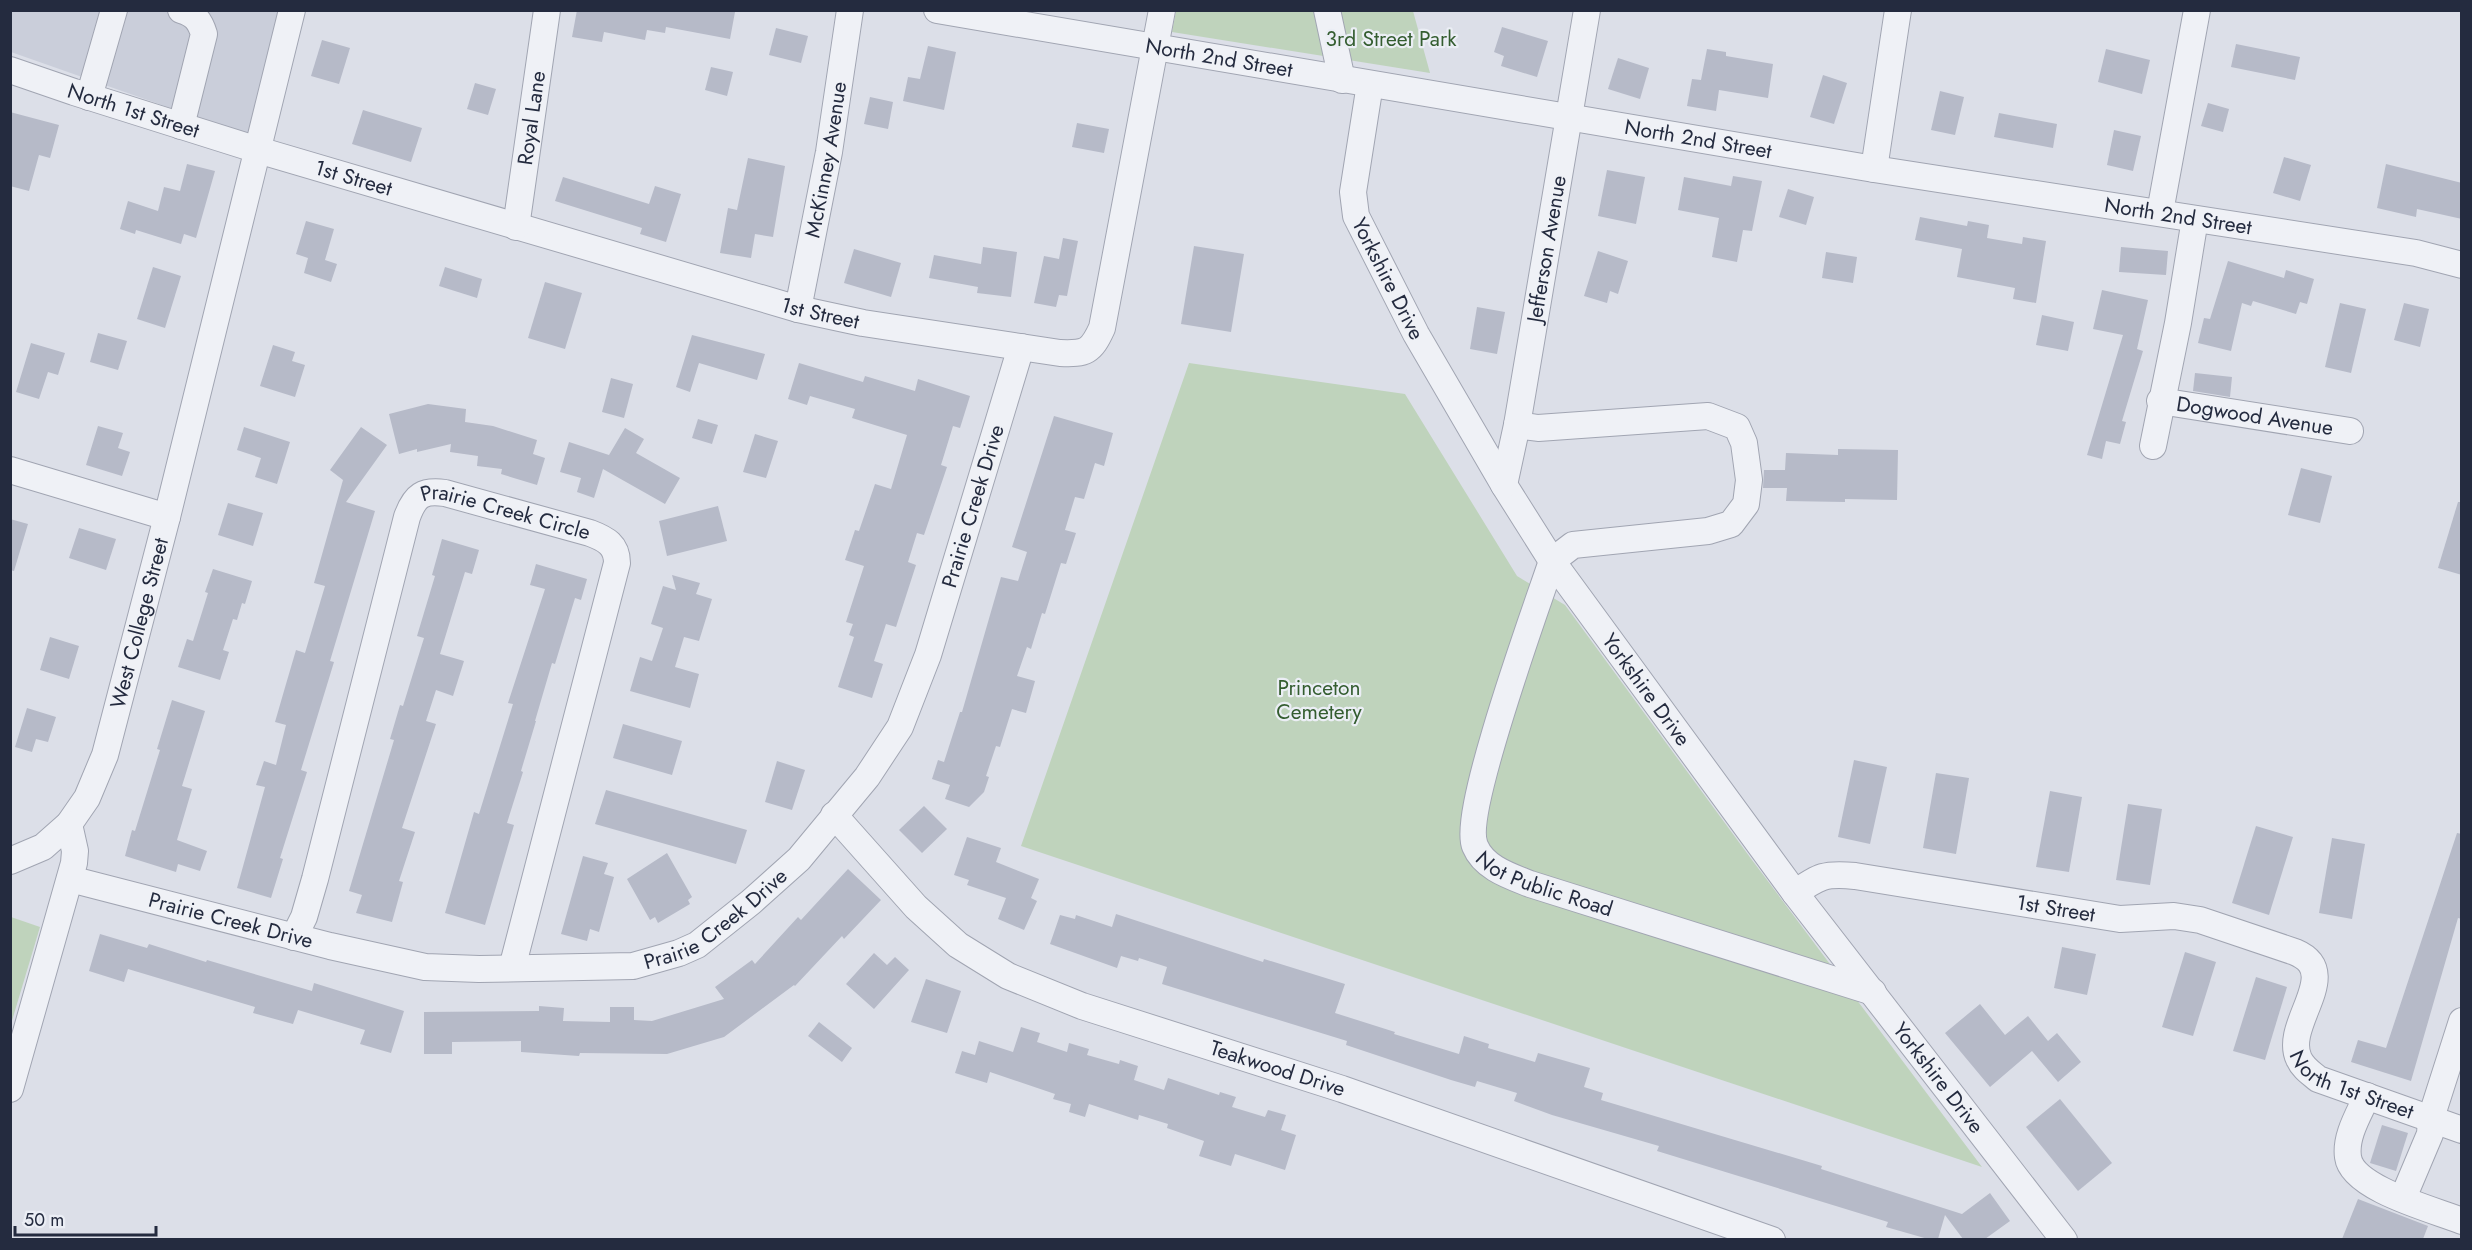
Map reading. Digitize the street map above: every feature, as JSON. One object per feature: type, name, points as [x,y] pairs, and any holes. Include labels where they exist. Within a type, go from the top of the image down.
[{"type":"street","points":[[89,97],[114,10]]},
{"type":"street","points":[[181,10],[194,16],[204,34],[181,126]]},
{"type":"street","name":"West College Street","points":[[10,861],[43,847],[69,824],[87,798],[105,755],[167,517],[292,10]]},
{"type":"street","name":"Royal Lane","points":[[516,227],[547,10]]},
{"type":"street","name":"McKinney Avenue","points":[[798,309],[829,152],[850,10]]},
{"type":"street","name":"North 2nd Street","points":[[937,10],[1874,169],[2415,253],[2462,265]]},
{"type":"street","name":"1st Street","points":[[258,150],[798,309],[863,323],[1080,354],[1094,346],[1102,328],[1162,10]]},
{"type":"street","points":[[1327,10],[1342,80]]},
{"type":"street","name":"Jefferson Avenue","points":[[1504,485],[1517,424],[1587,10]]},
{"type":"street","points":[[1874,169],[1898,10]]},
{"type":"street","points":[[2160,212],[2197,10]]},
{"type":"street","name":"North 1st Street","points":[[10,70],[258,150]]},
{"type":"street","name":"Yorkshire Drive","points":[[1370,84],[1353,192],[1356,216],[1416,334],[1504,485],[1552,561],[1795,893],[2060,1238]]},
{"type":"street","name":"Dogwood Avenue","points":[[2153,446],[2160,401],[2178,322],[2195,219]]},
{"type":"street","name":"Prairie Creek Drive","points":[[70,879],[294,937],[425,967],[633,966],[669,957],[697,945],[752,902],[799,859],[867,777],[900,727],[928,655],[1021,347]]},
{"type":"street","name":"Dogwood Avenue","points":[[2160,401],[2350,431]]},
{"type":"street","points":[[1517,424],[1538,428],[1708,417],[1737,427],[1744,443],[1749,480],[1746,504],[1731,524],[1708,531],[1573,545],[1552,561]]},
{"type":"street","points":[[10,470],[167,517]]},
{"type":"street","name":"Prairie Creek Circle","points":[[294,937],[304,917],[315,879],[407,517],[417,498],[430,491],[445,493],[590,533],[611,544],[617,554],[617,563],[594,654],[512,968]]},
{"type":"street","name":"Not Public Road","points":[[1552,561],[1482,775],[1474,845],[1483,859],[1503,873],[1530,884],[1873,992]]},
{"type":"street","name":"Teakwood Drive","points":[[834,816],[916,908],[958,945],[1008,976],[1082,1006],[1353,1093],[1772,1239]]},
{"type":"street","points":[[10,1089],[70,879],[75,851],[69,824]]},
{"type":"street","name":"1st Street","points":[[1795,893],[1829,874],[1842,874],[2120,919],[2174,916],[2200,920],[2295,952],[2307,957],[2314,967]]},
{"type":"street","name":"North 1st Street","points":[[2314,967],[2316,979],[2299,1028],[2296,1046],[2299,1059],[2308,1071],[2318,1079],[2462,1130]]},
{"type":"street","points":[[2403,1198],[2430,1134],[2431,1118],[2462,1021]]},
{"type":"street","points":[[2367,1096],[2349,1139],[2348,1157],[2357,1175],[2381,1190],[2462,1221]]},
{"type":"street","points":[[2459,1239],[2462,1232]]},
{"type":"shaded area","points":[[11,11],[279,11],[247,135],[11,52]]},
{"type":"green space","name":"3rd Street Park","points":[[1176,11],[1413,11],[1430,73],[1172,32]]},
{"type":"green space","name":"Princeton Cemetery","points":[[1189,363],[1405,394],[1517,576],[1565,605],[1982,1167],[1021,846]]},
{"type":"green space","points":[[10,917],[40,927],[11,1024]]},
{"type":"building","points":[[577,10],[726,10],[735,12],[730,39],[666,27],[665,33],[647,30],[645,40],[604,32],[602,42],[572,37]]},
{"type":"building","points":[[1502,27],[1548,41],[1537,77],[1501,66],[1504,56],[1494,52]]},
{"type":"building","points":[[776,28],[808,36],[801,63],[769,55]]},
{"type":"building","points":[[322,40],[350,48],[339,84],[311,76]]},
{"type":"building","points":[[2236,44],[2300,57],[2295,80],[2231,67]]},
{"type":"building","points":[[928,46],[956,52],[944,110],[903,101],[908,77],[920,79]]},
{"type":"building","points":[[1707,49],[1726,52],[1726,56],[1773,64],[1768,98],[1719,90],[1716,111],[1687,106],[1692,79],[1701,80]]},
{"type":"building","points":[[2106,49],[2150,60],[2142,94],[2098,82]]},
{"type":"building","points":[[1618,58],[1649,68],[1640,99],[1608,89]]},
{"type":"building","points":[[711,67],[733,72],[727,96],[705,90]]},
{"type":"building","points":[[1823,75],[1847,83],[1834,124],[1810,117]]},
{"type":"building","points":[[475,83],[496,89],[488,115],[467,109]]},
{"type":"building","points":[[1940,91],[1964,97],[1955,135],[1931,130]]},
{"type":"building","points":[[870,97],[893,102],[888,129],[864,124]]},
{"type":"building","points":[[2208,103],[2229,109],[2223,132],[2201,126]]},
{"type":"building","points":[[363,110],[422,128],[411,162],[352,144]]},
{"type":"building","points":[[10,112],[59,125],[50,158],[39,155],[29,191],[10,186]]},
{"type":"building","points":[[1999,113],[2057,124],[2053,148],[1994,137]]},
{"type":"building","points":[[1077,123],[1109,129],[1104,153],[1072,147]]},
{"type":"building","points":[[2114,130],[2141,136],[2133,171],[2107,165]]},
{"type":"building","points":[[2284,157],[2311,165],[2300,201],[2273,193]]},
{"type":"building","points":[[748,158],[785,166],[773,237],[755,234],[751,258],[720,253],[728,208],[737,210]]},
{"type":"building","points":[[187,164],[215,171],[196,238],[184,234],[181,244],[136,230],[135,234],[120,229],[128,201],[158,211],[164,187],[180,191]]},
{"type":"building","points":[[2386,164],[2462,183],[2462,219],[2417,209],[2416,217],[2377,208]]},
{"type":"building","points":[[1607,170],[1645,177],[1636,224],[1598,216]]},
{"type":"building","points":[[1733,176],[1762,181],[1752,231],[1743,230],[1737,262],[1712,257],[1719,218],[1678,210],[1684,177],[1731,186]]},
{"type":"building","points":[[563,177],[649,204],[655,186],[681,194],[666,242],[640,234],[642,228],[555,201]]},
{"type":"building","points":[[1788,189],[1814,197],[1806,225],[1779,217]]},
{"type":"building","points":[[1920,217],[1967,226],[1968,221],[1989,225],[1987,238],[2022,244],[2023,237],[2046,241],[2036,303],[2013,299],[2015,288],[1957,277],[1962,249],[1915,240]]},
{"type":"building","points":[[306,221],[334,229],[325,260],[337,264],[331,282],[304,273],[308,258],[296,254]]},
{"type":"building","points":[[1063,238],[1078,241],[1067,296],[1059,295],[1056,307],[1034,303],[1044,256],[1059,259]]},
{"type":"building","points":[[1194,246],[1244,254],[1231,332],[1181,324]]},
{"type":"building","points":[[983,247],[1017,252],[1011,297],[977,293],[978,287],[929,278],[934,255],[981,264]]},
{"type":"building","points":[[2121,247],[2168,251],[2166,275],[2119,272]]},
{"type":"building","points":[[854,249],[901,263],[891,297],[844,283]]},
{"type":"building","points":[[1598,251],[1628,261],[1618,294],[1610,291],[1607,303],[1584,296]]},
{"type":"building","points":[[1826,252],[1857,257],[1853,283],[1822,278]]},
{"type":"building","points":[[2228,261],[2284,278],[2286,270],[2314,279],[2307,304],[2300,302],[2296,314],[2253,301],[2251,306],[2242,303],[2231,351],[2198,343],[2204,318],[2210,319]]},
{"type":"building","points":[[153,267],[181,276],[165,328],[137,319]]},
{"type":"building","points":[[445,267],[482,279],[477,298],[439,286]]},
{"type":"building","points":[[545,282],[582,293],[565,349],[528,338]]},
{"type":"building","points":[[2102,290],[2148,300],[2137,349],[2143,351],[2122,421],[2126,422],[2120,444],[2106,441],[2102,459],[2087,455],[2123,335],[2093,329]]},
{"type":"building","points":[[2340,303],[2366,309],[2351,373],[2325,367]]},
{"type":"building","points":[[2404,303],[2429,309],[2420,347],[2394,340]]},
{"type":"building","points":[[1477,307],[1505,312],[1497,354],[1470,349]]},
{"type":"building","points":[[2042,315],[2074,322],[2068,351],[2036,345]]},
{"type":"building","points":[[98,333],[127,341],[118,370],[90,362]]},
{"type":"building","points":[[692,335],[765,354],[757,380],[699,363],[690,392],[676,387]]},
{"type":"building","points":[[31,343],[65,353],[58,375],[48,372],[39,399],[16,392]]},
{"type":"building","points":[[273,345],[295,352],[292,361],[305,365],[295,397],[260,386]]},
{"type":"building","points":[[799,363],[863,382],[865,376],[915,391],[918,379],[970,396],[960,428],[953,426],[941,465],[947,467],[924,535],[917,533],[908,562],[916,565],[896,627],[886,624],[874,661],[883,664],[872,698],[838,687],[854,637],[849,635],[853,624],[846,622],[864,566],[845,560],[855,530],[859,531],[875,484],[891,489],[907,435],[852,418],[855,409],[810,396],[807,405],[788,399]]},
{"type":"building","points":[[2195,373],[2232,377],[2230,397],[2193,391]]},
{"type":"building","points":[[611,378],[633,384],[624,418],[602,412]]},
{"type":"building","points":[[428,404],[466,409],[465,422],[493,426],[537,440],[533,454],[545,458],[537,485],[501,474],[502,469],[477,466],[478,456],[450,452],[451,444],[399,454],[389,414]]},
{"type":"building","points":[[1054,416],[1113,433],[1104,466],[1095,463],[1084,499],[1075,497],[1065,530],[1076,533],[1066,564],[1061,563],[1045,614],[1042,613],[1031,649],[1027,647],[1017,676],[1035,681],[1026,713],[1012,709],[1000,747],[996,746],[986,776],[989,777],[984,792],[969,807],[945,799],[950,785],[932,779],[938,760],[944,762],[960,712],[962,712],[1001,577],[1018,581],[1027,552],[1012,547]]},
{"type":"building","points":[[698,419],[718,425],[712,444],[692,438]]},
{"type":"building","points":[[98,426],[123,433],[118,448],[130,452],[122,476],[86,465]]},
{"type":"building","points":[[244,427],[290,442],[277,484],[255,477],[261,458],[237,450]]},
{"type":"building","points":[[361,427],[387,445],[346,502],[375,511],[330,661],[334,662],[301,770],[307,772],[280,858],[283,859],[271,898],[237,888],[265,787],[256,785],[264,761],[276,765],[286,725],[275,722],[296,650],[305,653],[325,586],[314,583],[343,480],[330,470]]},
{"type":"building","points":[[625,428],[644,439],[636,453],[680,478],[665,504],[603,469],[594,498],[577,492],[581,478],[560,472],[569,442],[609,455]]},
{"type":"building","points":[[755,434],[778,441],[766,478],[743,472]]},
{"type":"building","points":[[1838,449],[1898,450],[1897,500],[1786,501],[1787,488],[1763,488],[1764,470],[1785,470],[1786,453],[1838,455]]},
{"type":"building","points":[[2301,468],[2332,476],[2320,523],[2288,515]]},
{"type":"building","points":[[2458,502],[2462,502],[2462,575],[2438,568]]},
{"type":"building","points":[[228,503],[263,513],[253,546],[218,535]]},
{"type":"building","points":[[718,506],[727,541],[667,556],[659,521]]},
{"type":"building","points":[[10,519],[28,524],[14,571],[10,570]]},
{"type":"building","points":[[79,528],[116,539],[106,570],[69,558]]},
{"type":"building","points":[[442,539],[479,550],[472,574],[465,572],[440,654],[464,661],[453,696],[436,690],[426,721],[436,724],[402,828],[415,832],[399,881],[403,882],[392,922],[356,913],[362,895],[349,891],[394,740],[390,739],[400,705],[403,706],[424,638],[417,636],[435,576],[432,575]]},
{"type":"building","points":[[536,564],[587,579],[581,600],[575,598],[555,664],[552,663],[507,823],[514,825],[485,925],[445,913],[474,812],[479,814],[513,704],[508,703],[545,589],[530,585]]},
{"type":"building","points":[[213,569],[252,581],[237,620],[233,619],[223,650],[229,652],[220,680],[178,667],[187,639],[193,641]]},
{"type":"building","points":[[672,575],[700,583],[696,594],[712,599],[699,641],[684,637],[675,667],[699,674],[690,708],[630,691],[640,657],[652,661],[663,628],[651,624],[663,586],[676,590]]},
{"type":"building","points":[[50,637],[79,646],[69,679],[40,670]]},
{"type":"building","points":[[172,700],[205,711],[182,786],[192,789],[177,840],[207,851],[200,871],[178,864],[176,872],[125,856],[160,750],[157,749]]},
{"type":"building","points":[[27,708],[56,717],[48,742],[36,739],[32,752],[15,747]]},
{"type":"building","points":[[623,724],[682,741],[672,775],[613,758]]},
{"type":"building","points":[[1854,760],[1887,767],[1870,844],[1838,837]]},
{"type":"building","points":[[777,761],[805,770],[792,810],[765,802]]},
{"type":"building","points":[[1936,773],[1969,778],[1956,854],[1923,848]]},
{"type":"building","points":[[606,790],[747,830],[736,864],[595,824]]},
{"type":"building","points":[[2050,791],[2082,797],[2069,872],[2036,867]]},
{"type":"building","points":[[2128,804],[2162,809],[2150,885],[2116,880]]},
{"type":"building","points":[[924,806],[947,829],[922,853],[899,830]]},
{"type":"building","points":[[2256,826],[2293,837],[2269,915],[2232,903]]},
{"type":"building","points":[[2457,833],[2462,834],[2462,919],[2458,918],[2411,1081],[2351,1062],[2358,1040],[2386,1048]]},
{"type":"building","points":[[967,837],[1001,848],[996,862],[1039,879],[1031,898],[1037,901],[1024,930],[998,919],[1006,898],[967,885],[969,880],[954,875]]},
{"type":"building","points":[[2332,838],[2365,844],[2352,919],[2319,913]]},
{"type":"building","points":[[667,853],[692,897],[688,900],[690,904],[658,923],[655,917],[650,920],[627,879]]},
{"type":"building","points":[[583,856],[608,863],[604,874],[614,877],[599,932],[590,929],[587,941],[561,934]]},
{"type":"building","points":[[848,869],[881,900],[844,939],[842,936],[795,986],[724,1037],[667,1054],[580,1053],[579,1056],[521,1052],[521,1041],[452,1042],[452,1054],[424,1054],[424,1012],[539,1011],[539,1006],[564,1008],[563,1021],[610,1022],[610,1007],[634,1007],[634,1020],[652,1021],[724,999],[715,987],[752,960],[755,964],[798,917],[801,920]]},
{"type":"building","points":[[1116,914],[1263,962],[1264,959],[1345,984],[1335,1013],[1395,1032],[1394,1034],[1459,1054],[1464,1036],[1489,1044],[1488,1048],[1535,1062],[1538,1053],[1590,1068],[1584,1087],[1603,1093],[1601,1100],[1822,1166],[1821,1169],[1962,1214],[1990,1193],[2010,1221],[1985,1239],[1963,1239],[1945,1215],[1938,1239],[1928,1239],[1886,1227],[1888,1222],[1657,1151],[1659,1146],[1552,1115],[1514,1101],[1517,1093],[1477,1081],[1475,1087],[1451,1080],[1346,1045],[1347,1041],[1162,984],[1167,967],[1139,958],[1138,961],[1121,956],[1117,968],[1050,944],[1060,915],[1075,919],[1076,915],[1112,927]]},
{"type":"building","points":[[100,934],[147,948],[149,944],[312,991],[314,983],[404,1011],[391,1053],[360,1044],[365,1030],[298,1010],[293,1024],[253,1013],[255,1007],[128,969],[124,982],[89,971]]},
{"type":"building","points":[[2062,947],[2096,954],[2087,995],[2054,988]]},
{"type":"building","points":[[2185,952],[2216,962],[2193,1036],[2162,1027]]},
{"type":"building","points":[[874,953],[887,965],[895,957],[909,970],[874,1009],[846,984]]},
{"type":"building","points":[[2256,977],[2287,987],[2265,1060],[2233,1051]]},
{"type":"building","points":[[926,979],[961,991],[947,1033],[911,1022]]},
{"type":"building","points":[[1980,1004],[2005,1035],[2028,1016],[2048,1041],[2057,1033],[2081,1062],[2058,1082],[2032,1051],[1990,1087],[1945,1033]]},
{"type":"building","points":[[819,1022],[852,1048],[842,1062],[808,1036]]},
{"type":"building","points":[[1021,1027],[1040,1033],[1037,1042],[1067,1052],[1069,1043],[1089,1049],[1087,1055],[1119,1064],[1120,1060],[1138,1066],[1134,1080],[1164,1090],[1168,1078],[1219,1095],[1220,1092],[1236,1097],[1232,1107],[1265,1117],[1268,1110],[1286,1115],[1281,1130],[1296,1135],[1285,1170],[1235,1154],[1231,1166],[1199,1156],[1204,1141],[1167,1128],[1168,1124],[1139,1115],[1138,1120],[1089,1104],[1085,1117],[1069,1112],[1071,1104],[1053,1099],[1055,1094],[990,1072],[987,1083],[955,1073],[962,1051],[975,1055],[979,1041],[1013,1052]]},
{"type":"building","points":[[2060,1099],[2112,1163],[2078,1191],[2026,1127]]},
{"type":"building","points":[[2382,1125],[2408,1133],[2396,1171],[2370,1163]]},
{"type":"building","points":[[2358,1199],[2428,1226],[2423,1239],[2342,1239]]}]
